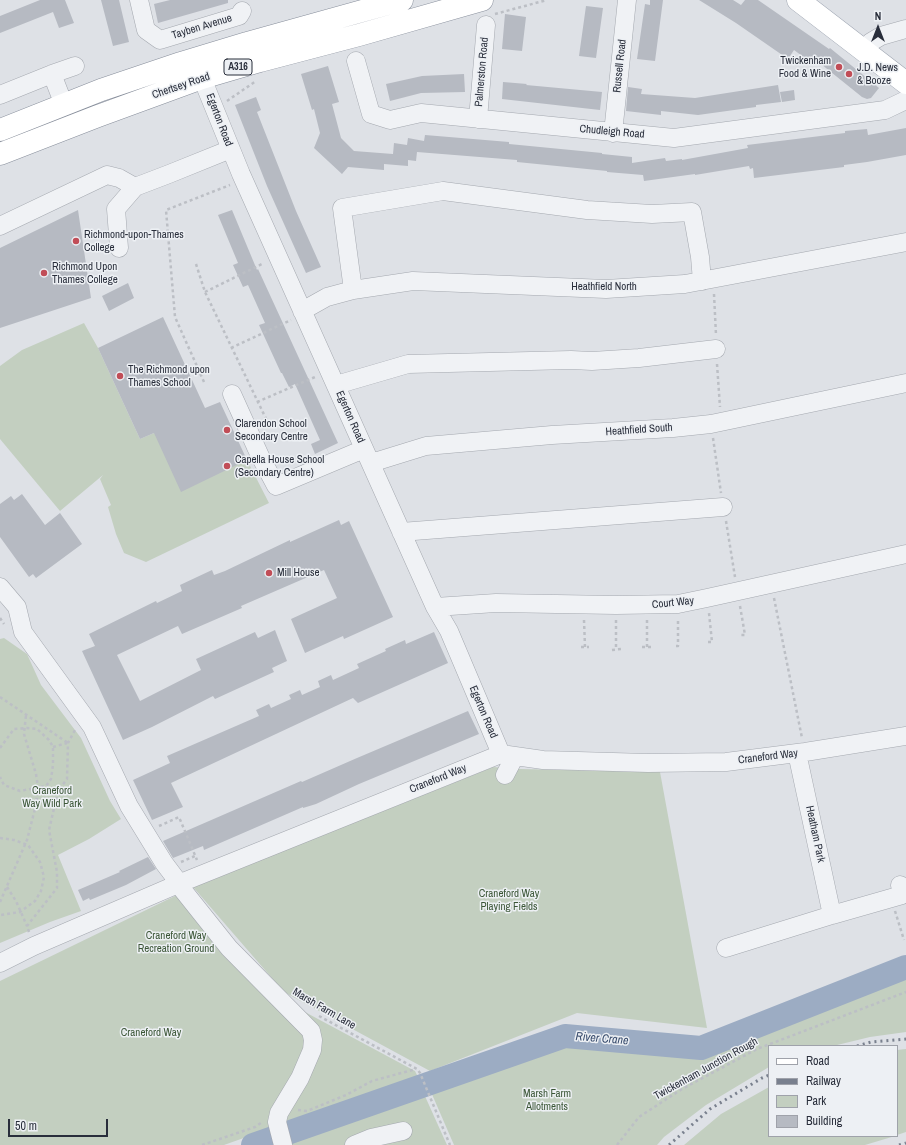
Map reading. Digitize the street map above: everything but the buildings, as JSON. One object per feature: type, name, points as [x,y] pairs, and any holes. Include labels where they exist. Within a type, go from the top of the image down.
[{"type":"main road","name":"Chertsey Road","points":[[0,130],[102,90],[188,61],[402,0]]},
{"type":"main road","name":"Chertsey Road","points":[[0,154],[202,78],[260,60],[359,35],[482,0]]},
{"type":"main road","points":[[798,0],[906,83]]},
{"type":"street","name":"Tayben Avenue","points":[[139,0],[146,30],[160,40],[239,16],[242,11]]},
{"type":"street","name":"Russell Road","points":[[613,133],[627,0]]},
{"type":"street","name":"Palmerston Road","points":[[478,119],[486,25]]},
{"type":"street","points":[[865,50],[880,36],[906,29]]},
{"type":"street","name":"Chudleigh Road","points":[[356,61],[371,114],[390,120],[421,113],[674,138],[885,110],[906,100]]},
{"type":"street","points":[[0,95],[75,66]]},
{"type":"street","points":[[52,74],[64,104]]},
{"type":"street","name":"Egerton Road","points":[[202,78],[236,162],[435,607],[449,631],[508,755]]},
{"type":"street","points":[[119,248],[116,209],[135,186],[169,174],[236,162]]},
{"type":"street","points":[[0,226],[107,175],[119,178],[135,186]]},
{"type":"street","points":[[353,290],[342,208],[443,191],[587,210],[652,214],[692,212],[700,257],[702,281]]},
{"type":"street","name":"Heathfield North","points":[[302,311],[327,297],[353,290],[413,281],[606,289],[685,284],[906,242]]},
{"type":"street","points":[[332,378],[408,364],[571,360],[592,361],[639,358],[716,349]]},
{"type":"street","name":"Heathfield South","points":[[232,394],[255,460],[276,486],[368,456],[426,446],[552,435],[673,428],[711,424],[906,383]]},
{"type":"street","points":[[402,532],[723,507]]},
{"type":"street","name":"Court Way","points":[[435,607],[496,602],[584,605],[678,604],[906,554]]},
{"type":"street","points":[[0,586],[17,607],[23,632],[92,727],[129,806],[178,884],[229,948],[311,1031],[313,1040],[312,1050],[300,1078],[279,1113],[271,1122],[283,1145]]},
{"type":"street","name":"Craneford Way","points":[[0,963],[34,946],[202,874],[226,873],[508,755],[543,760],[648,763],[726,762],[801,753],[906,736]]},
{"type":"street","name":"Heatham Park","points":[[801,753],[832,915]]},
{"type":"street","points":[[505,775],[508,755]]},
{"type":"street","points":[[726,948],[832,915],[896,891]]},
{"type":"street","points":[[354,1145],[371,1138],[403,1131]]},
{"type":"path","points":[[215,109],[261,78]]},
{"type":"path","points":[[204,382],[175,317],[166,210],[236,162]]},
{"type":"path","points":[[205,292],[278,257]]},
{"type":"path","points":[[196,264],[205,292],[270,427]]},
{"type":"path","points":[[231,348],[297,317],[302,311]]},
{"type":"path","points":[[257,402],[332,378]]},
{"type":"path","points":[[772,584],[801,753]]},
{"type":"path","points":[[737,591],[745,635],[741,635]]},
{"type":"path","points":[[707,598],[712,642],[708,642]]},
{"type":"path","points":[[676,646],[678,646],[678,604]]},
{"type":"path","points":[[584,605],[585,647]]},
{"type":"path","points":[[616,605],[616,650]]},
{"type":"path","points":[[647,605],[647,646]]},
{"type":"path","points":[[581,647],[589,647]]},
{"type":"path","points":[[642,647],[652,647]]},
{"type":"path","points":[[612,650],[621,649]]},
{"type":"path","points":[[0,697],[68,743]]},
{"type":"path","points":[[0,902],[20,857],[32,822],[38,788],[36,774],[24,734],[26,715]]},
{"type":"path","points":[[0,748],[14,729],[27,728],[37,729],[49,740],[53,747],[51,779],[46,786],[20,791],[4,785],[0,777]]},
{"type":"path","points":[[27,926],[56,888],[57,872],[49,830],[58,791],[67,779],[68,743],[77,728]]},
{"type":"path","points":[[53,747],[68,743]]},
{"type":"path","points":[[157,827],[179,817],[202,874]]},
{"type":"path","points":[[0,838],[14,840],[28,845],[40,862],[44,877],[41,891],[35,901],[20,912],[0,914]]},
{"type":"path","points":[[178,863],[195,856]]},
{"type":"path","points":[[7,886],[16,901],[34,946]]},
{"type":"path","points":[[896,891],[904,940]]},
{"type":"path","name":"Twickenham Junction Rough","points":[[617,1145],[639,1117],[682,1089],[757,1049],[906,992]]},
{"type":"path","name":"Marsh Farm Lane","points":[[317,1015],[417,1069]]},
{"type":"path","points":[[283,1106],[291,1109],[306,1111],[346,1095],[372,1081],[417,1069],[450,1145]]},
{"type":"path","points":[[202,1145],[255,1127],[262,1122],[271,1122]]},
{"type":"green space","points":[[84,323],[98,348],[140,439],[154,433],[247,460],[269,503],[146,562],[124,553],[116,534],[108,507],[111,505],[100,479],[103,475],[60,511],[0,439],[0,366],[22,350]]},
{"type":"green space","name":"Craneford Way Wild Park","points":[[4,638],[27,654],[41,685],[81,738],[110,801],[121,819],[89,839],[58,855],[81,911],[0,943],[0,639]]},
{"type":"green space","name":"Craneford Way Playing Fields","points":[[493,767],[660,772],[707,1028],[577,1013],[430,1071],[284,992],[193,887]]},
{"type":"green space","name":"Craneford Way","points":[[177,895],[307,1032],[310,1044],[269,1129],[224,1145],[0,1145],[0,981]]},
{"type":"green space","name":"Marsh Farm Allotments","points":[[906,972],[906,1032],[870,1037],[837,1045],[768,1045],[768,1068],[706,1105],[664,1137],[657,1145],[454,1145],[431,1092],[561,1047],[703,1053]]},
{"type":"green space","points":[[290,1004],[415,1071],[420,1081],[281,1123],[315,1050]]},
{"type":"green space","points":[[906,1049],[906,1132],[898,1135],[898,1050]]},
{"type":"green space","points":[[768,1088],[768,1137],[892,1137],[865,1145],[684,1145],[721,1114]]},
{"type":"green space","points":[[424,1094],[447,1145],[276,1145]]},
{"type":"waterway","name":"River Crane","points":[[253,1145],[565,1036],[701,1048],[906,967]]},
{"type":"railway","points":[[860,1045],[871,1042],[906,1039]]},
{"type":"railway","points":[[669,1145],[710,1109],[768,1075]]},
{"type":"railway","points":[[899,1145],[906,1143]]},
{"type":"place","name":"Twickenham Food & Wine","points":[[839,67]]},
{"type":"place","name":"J.D. News & Booze","points":[[849,74]]},
{"type":"place","name":"Richmond-upon-Thames College","points":[[76,241]]},
{"type":"place","name":"Richmond Upon Thames College","points":[[44,273]]},
{"type":"place","name":"The Richmond upon Thames School","points":[[120,376]]},
{"type":"place","name":"Clarendon School Secondary Centre","points":[[227,430]]},
{"type":"place","name":"Capella House School (Secondary Centre)","points":[[227,466]]},
{"type":"place","name":"Mill House","points":[[269,573]]},
{"type":"park label","name":"Craneford Way Recreation Ground","points":[[176,942]]}]
